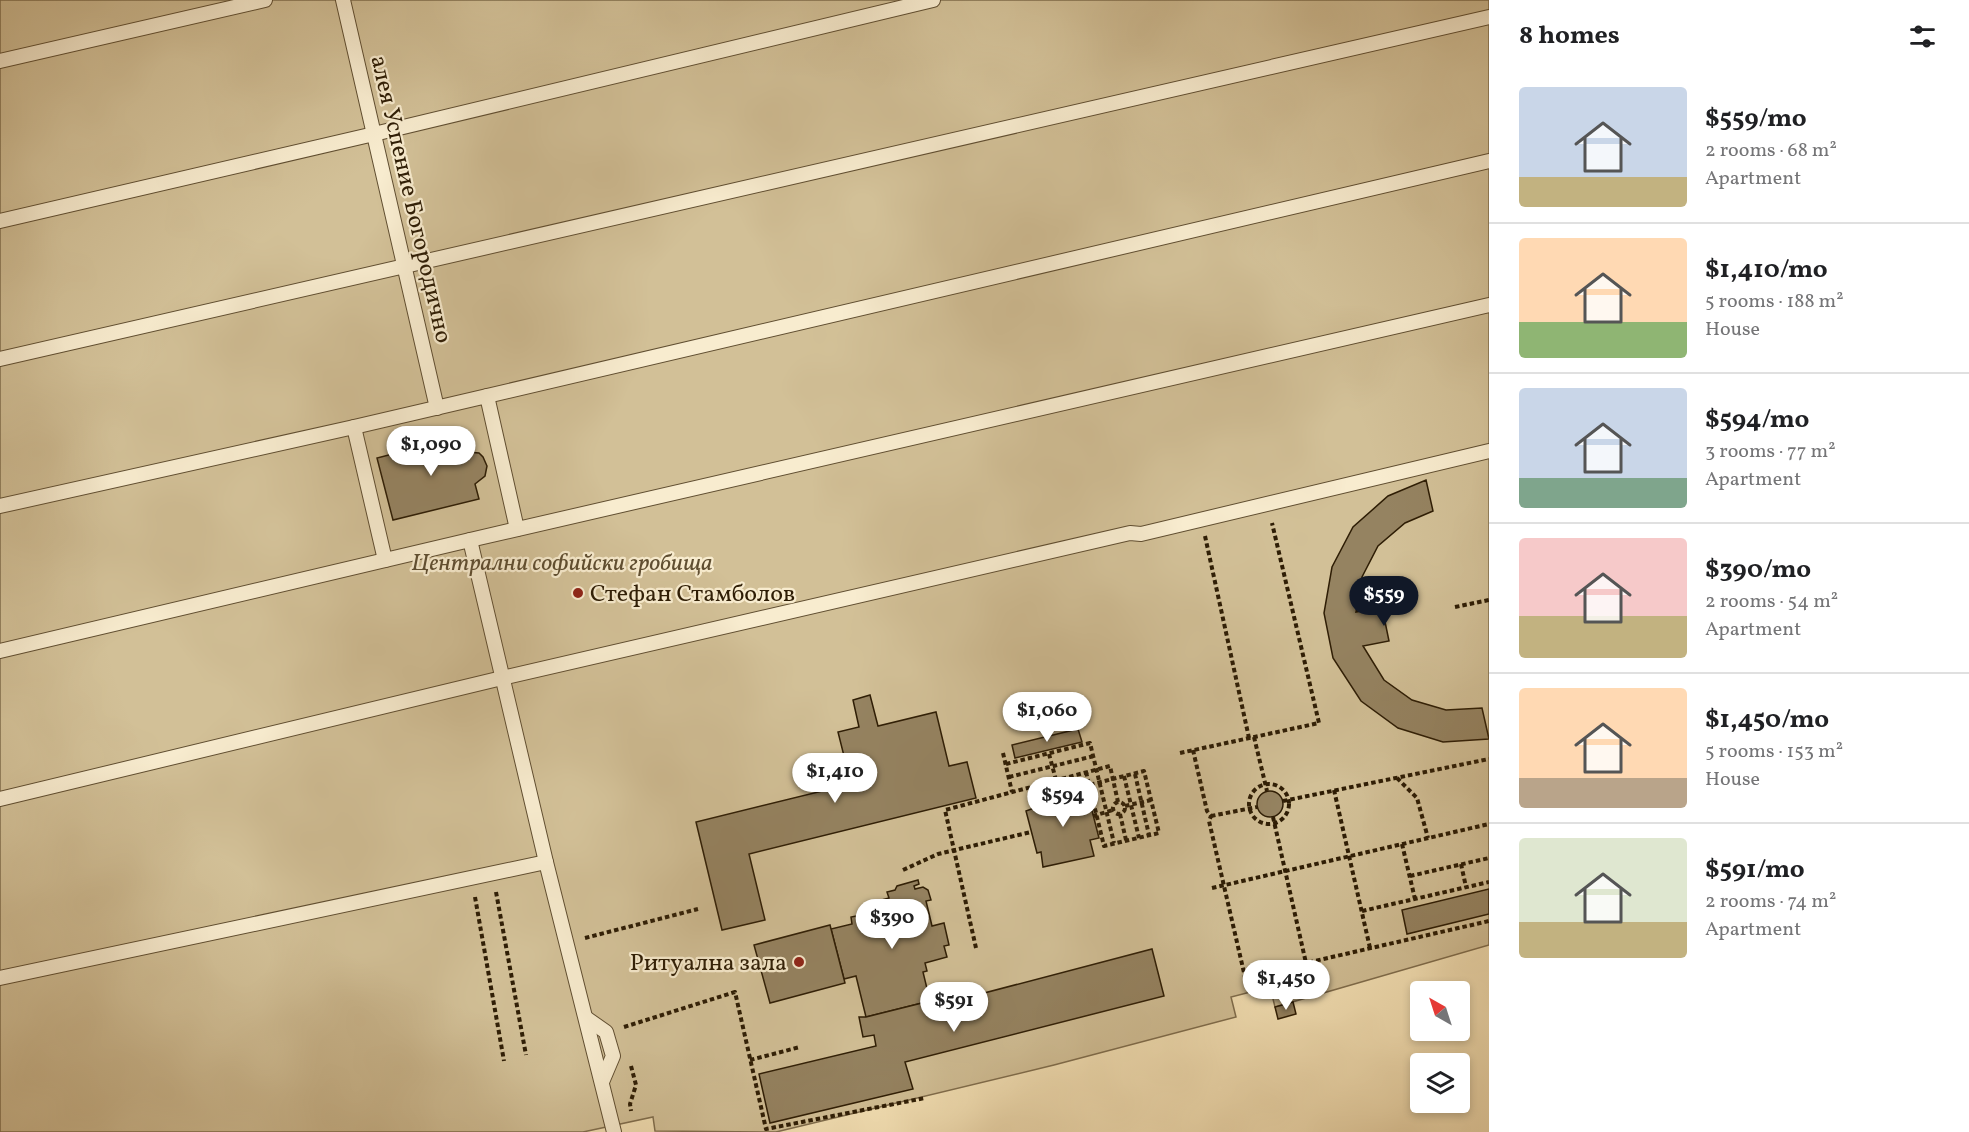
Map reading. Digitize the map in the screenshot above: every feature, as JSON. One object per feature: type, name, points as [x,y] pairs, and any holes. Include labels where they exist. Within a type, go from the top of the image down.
[{"type":"lane","points":[[0,61],[265,0]]},
{"type":"lane","name":"алея Успение Богородично","points":[[343,0],[437,408]]},
{"type":"lane","points":[[0,221],[933,0]]},
{"type":"lane","points":[[0,359],[1489,17]]},
{"type":"lane","points":[[0,506],[437,408],[1489,160]]},
{"type":"lane","points":[[0,651],[517,529],[1489,305]]},
{"type":"lane","points":[[487,396],[517,529]]},
{"type":"lane","points":[[354,427],[385,560]]},
{"type":"lane","points":[[0,799],[502,678],[1130,533],[1141,534],[1489,452]]},
{"type":"lane","points":[[470,540],[546,862],[614,1132]]},
{"type":"lane","points":[[0,978],[546,862]]},
{"type":"lane","points":[[586,1018],[606,1032],[613,1056],[602,1082]]},
{"type":"path","points":[[1180,753],[1319,723],[1267,504]]},
{"type":"path","points":[[1202,520],[1249,738]]},
{"type":"path","points":[[1455,607],[1489,600]]},
{"type":"path","points":[[1254,737],[1267,791]]},
{"type":"path","points":[[1006,764],[1090,743],[1114,843]]},
{"type":"path","points":[[1193,750],[1207,811],[1211,816]]},
{"type":"path","points":[[1003,753],[1012,792]]},
{"type":"path","points":[[1049,754],[1056,780]]},
{"type":"path","points":[[1009,777],[1094,756]]},
{"type":"path","points":[[1283,801],[1489,759]]},
{"type":"path","points":[[976,948],[945,810],[1110,766],[1118,802],[1125,806],[1151,800]]},
{"type":"path","points":[[1086,772],[1095,816],[1104,846],[1159,833],[1144,771],[1089,785]]},
{"type":"path","points":[[1135,774],[1149,835]]},
{"type":"path","points":[[1124,776],[1138,838]]},
{"type":"path","points":[[1397,778],[1417,798],[1428,838]]},
{"type":"path","points":[[1265,783],[1276,784],[1285,790],[1289,800],[1289,810],[1283,819],[1274,824],[1263,824],[1254,817],[1249,808],[1250,797],[1265,783]]},
{"type":"path","points":[[1334,790],[1370,948]]},
{"type":"path","points":[[1113,810],[1114,804],[1118,802]]},
{"type":"path","points":[[1120,814],[1124,812],[1125,806]]},
{"type":"path","points":[[1211,816],[1257,807]]},
{"type":"path","points":[[1095,816],[1113,810],[1120,814],[1126,840]]},
{"type":"path","points":[[1211,816],[1209,821],[1245,976],[1489,921]]},
{"type":"path","points":[[1273,817],[1306,963]]},
{"type":"path","points":[[1212,888],[1489,824]]},
{"type":"path","points":[[903,870],[938,854],[1031,832]]},
{"type":"path","points":[[1402,844],[1415,899]]},
{"type":"path","points":[[1410,876],[1489,858]]},
{"type":"path","points":[[1461,864],[1467,887]]},
{"type":"path","points":[[492,874],[526,1055]]},
{"type":"path","points":[[472,878],[504,1061]]},
{"type":"path","points":[[1362,911],[1489,882]]},
{"type":"path","points":[[566,943],[698,909]]},
{"type":"path","points":[[606,1032],[735,992],[766,1129],[925,1098]]},
{"type":"path","points":[[750,1060],[800,1047]]},
{"type":"path","points":[[630,1062],[636,1085],[630,1104],[632,1113]]},
{"type":"green space","name":"Централни софийски гробища","points":[[0,0],[1489,0],[1489,945],[1275,1007],[1270,987],[1231,997],[1236,1017],[1054,1065],[776,1132],[655,1131],[653,1117],[583,1132],[0,1132]]},
{"type":"building","points":[[463,436],[467,452],[479,453],[487,466],[485,476],[475,484],[479,499],[393,520],[377,458]]},
{"type":"building","points":[[1426,480],[1433,511],[1405,523],[1378,546],[1362,577],[1356,612],[1382,607],[1389,641],[1363,646],[1384,680],[1412,700],[1446,710],[1482,708],[1489,739],[1443,742],[1398,728],[1361,701],[1333,658],[1324,613],[1332,567],[1353,527],[1388,496]]},
{"type":"building","points":[[870,695],[878,726],[936,712],[949,766],[967,762],[976,798],[749,854],[765,920],[722,930],[696,822],[851,784],[838,732],[859,727],[853,700]]},
{"type":"building","points":[[1078,729],[1082,742],[1015,758],[1012,745]]},
{"type":"building","points":[[1080,790],[1081,797],[1088,795],[1099,838],[1090,840],[1094,856],[1043,867],[1041,852],[1037,853],[1026,811],[1037,807],[1036,800]]},
{"type":"building","points":[[1270,791],[1279,795],[1283,804],[1279,813],[1270,817],[1261,813],[1257,804],[1261,795]]},
{"type":"building","points":[[918,880],[919,884],[914,886],[915,889],[923,887],[928,890],[931,900],[926,901],[932,926],[944,923],[949,945],[944,946],[947,957],[925,963],[927,971],[923,972],[930,1001],[866,1017],[856,976],[844,979],[831,929],[852,924],[851,917],[876,912],[874,902],[889,898],[887,892],[895,890],[897,886]]},
{"type":"building","points":[[1489,889],[1489,914],[1407,934],[1402,910]]},
{"type":"building","name":"Ритуална зала","points":[[830,925],[845,983],[770,1003],[754,945]]},
{"type":"building","points":[[1152,949],[1164,996],[905,1062],[913,1089],[770,1123],[759,1074],[876,1046],[874,1035],[863,1037],[859,1017],[930,1001],[945,999],[946,1003]]},
{"type":"building","points":[[1293,1002],[1296,1014],[1278,1019],[1275,1007]]},
{"type":"place","name":"Стефан Стамболов","points":[[578,593]]},
{"type":"place","name":"Ритуална зала","points":[[799,962]]}]
